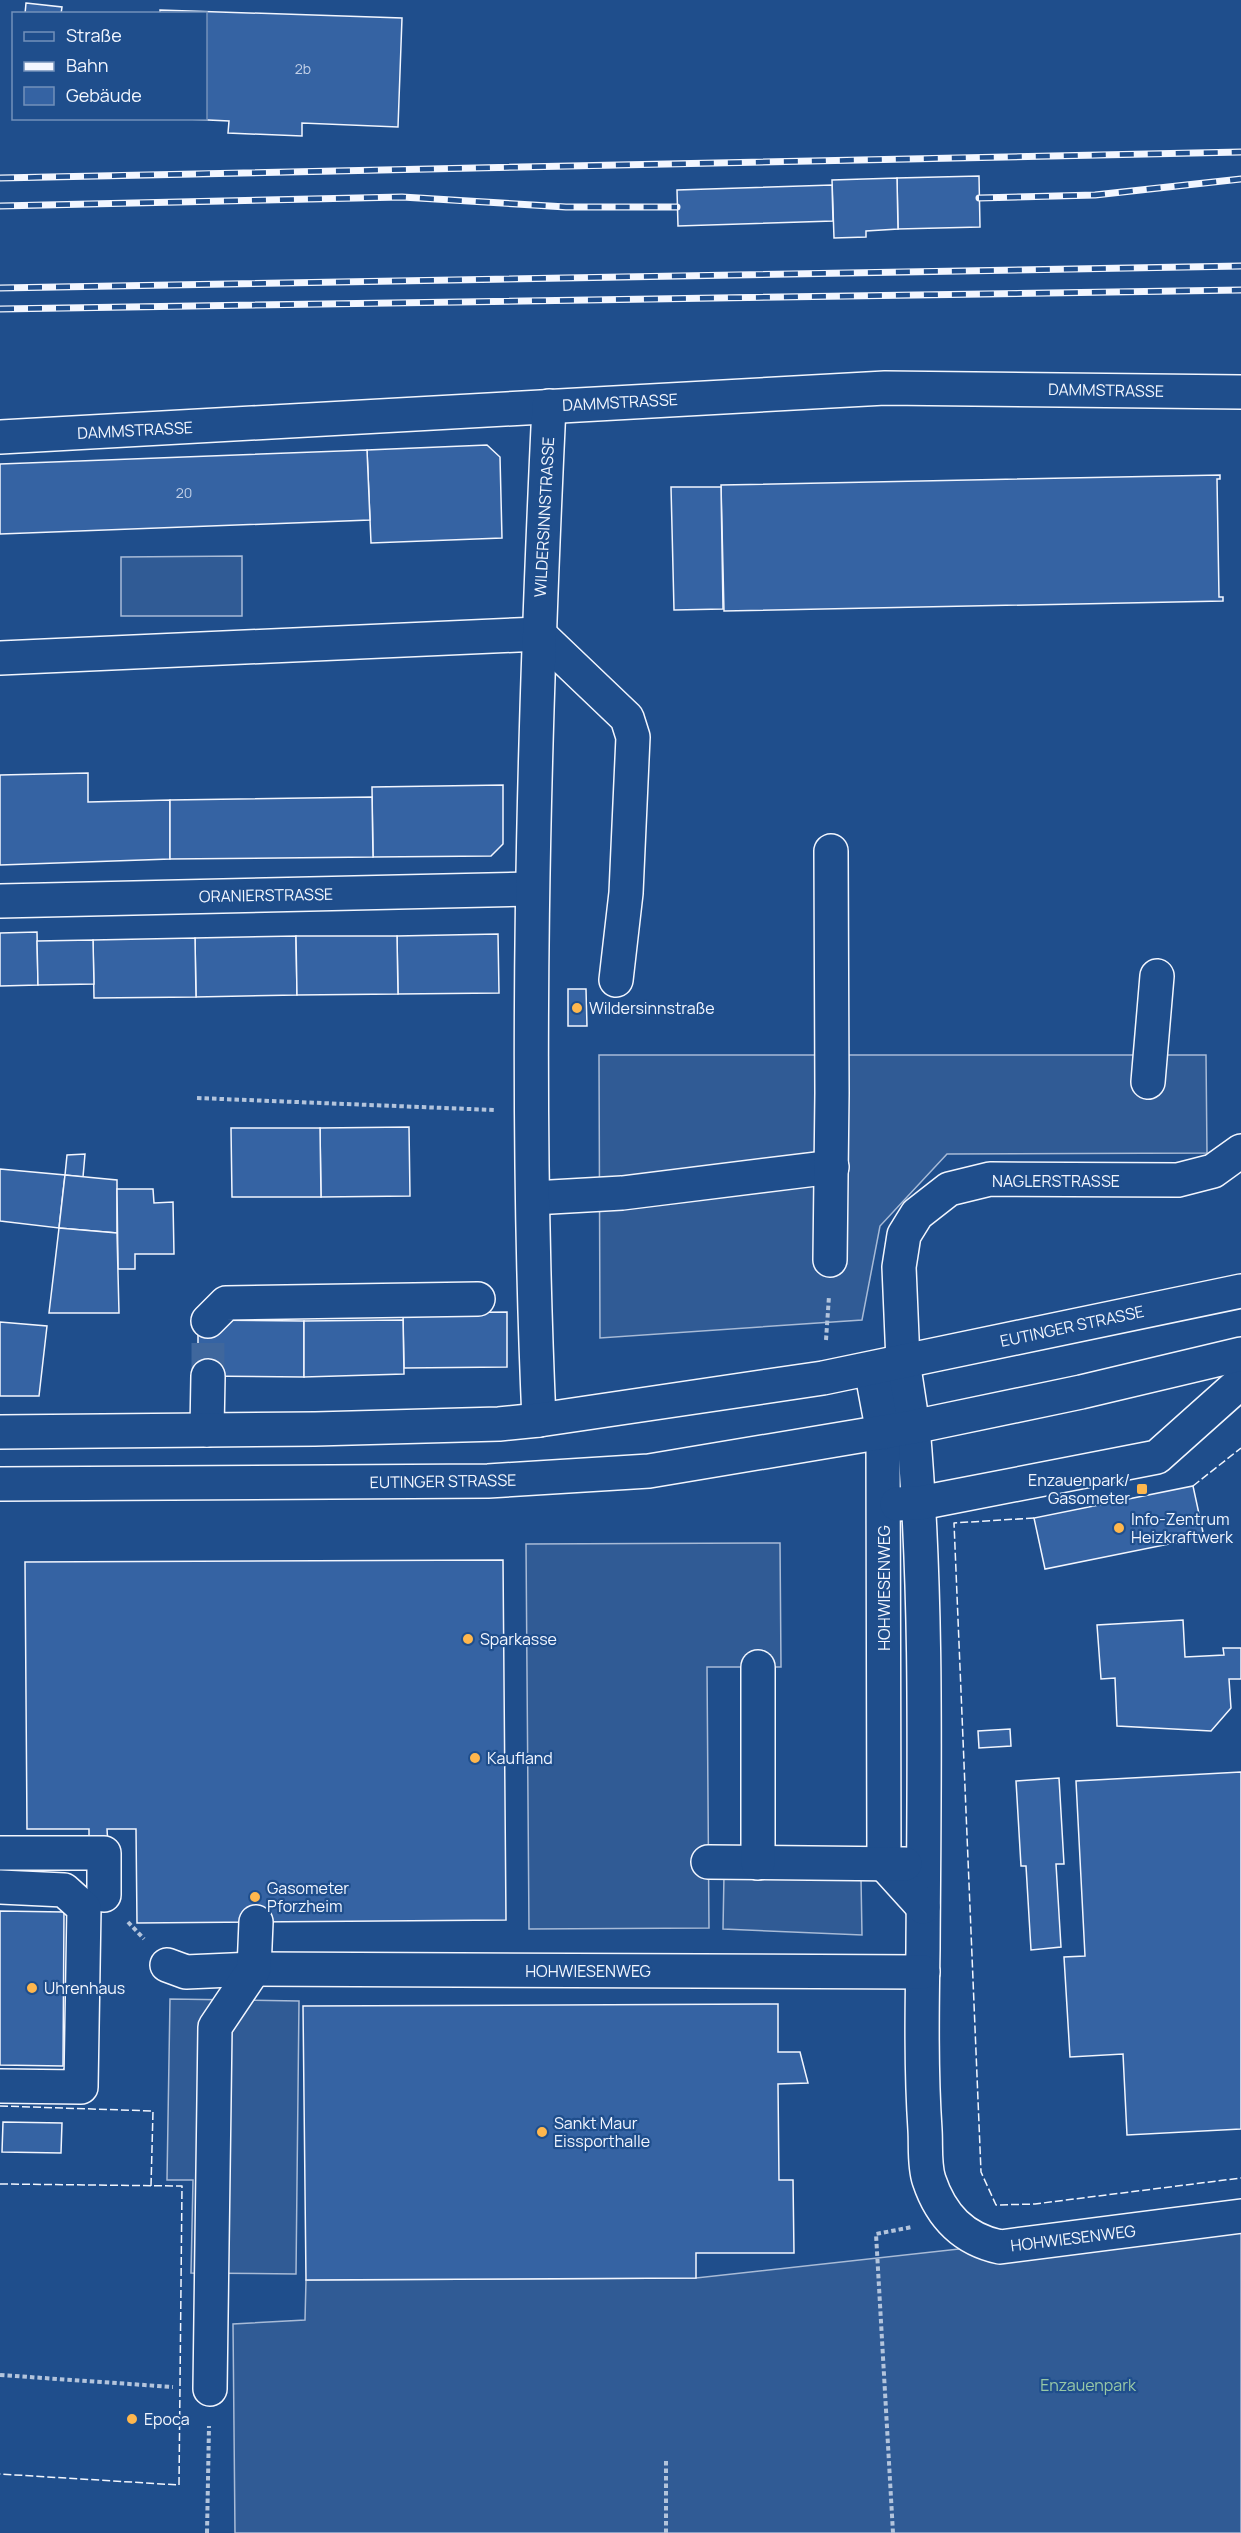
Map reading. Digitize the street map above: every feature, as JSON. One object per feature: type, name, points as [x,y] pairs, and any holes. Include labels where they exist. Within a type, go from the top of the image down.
[{"type":"street","name":"DAMMSTRASSE","points":[[0,437],[885,388],[1241,392]]},
{"type":"street","name":"WILDERSINNSTRASSE","points":[[539,1420],[525,1297],[533,1198],[531,889],[538,634],[549,406]]},
{"type":"street","points":[[0,658],[538,634],[627,718],[633,737],[626,893],[616,980]]},
{"type":"street","points":[[830,1260],[831,851]]},
{"type":"street","name":"ORANIERSTRASSE","points":[[0,902],[531,889]]},
{"type":"street","points":[[1148,1082],[1157,976]]},
{"type":"street","name":"NAGLERSTRASSE","points":[[903,1361],[899,1267],[904,1235],[916,1214],[949,1189],[1001,1179],[1178,1180],[1213,1171],[1241,1151]]},
{"type":"street","points":[[533,1198],[622,1193],[832,1167]]},
{"type":"street","name":"EUTINGER STRASSE","points":[[0,1432],[476,1425],[539,1420],[823,1378],[1241,1291]]},
{"type":"street","points":[[208,1321],[226,1303],[478,1299]]},
{"type":"street","name":"EUTINGER STRASSE","points":[[0,1484],[488,1481],[602,1475],[703,1463],[898,1430],[1081,1392],[1241,1354]]},
{"type":"street","points":[[898,1430],[903,1361]]},
{"type":"street","points":[[871,1369],[898,1430]]},
{"type":"street","points":[[207,1430],[208,1376]]},
{"type":"street","points":[[884,1506],[920,1503],[1157,1457],[1241,1382]]},
{"type":"street","name":"HOHWIESENWEG","points":[[898,1430],[920,1503],[924,1864],[922,2083],[928,2177],[937,2202],[948,2219],[971,2237],[1000,2247],[1241,2216]]},
{"type":"street","name":"HOHWIESENWEG","points":[[884,1864],[884,1506],[898,1430]]},
{"type":"street","points":[[758,1667],[758,1863]]},
{"type":"street","points":[[0,1853],[104,1853],[104,1895]]},
{"type":"street","points":[[708,1862],[924,1864]]},
{"type":"street","points":[[884,1864],[923,1907]]},
{"type":"street","points":[[0,1887],[64,1890],[84,1908],[81,2087],[0,2086]]},
{"type":"street","points":[[210,2389],[215,2027],[254,1969],[256,1922]]},
{"type":"street","name":"HOHWIESENWEG","points":[[167,1965],[186,1972],[254,1969],[923,1972]]},
{"type":"path","points":[[197,1098],[451,1106],[531,1113]]},
{"type":"path","points":[[823,1378],[830,1260]]},
{"type":"path","points":[[104,1895],[167,1965]]},
{"type":"path","points":[[893,2533],[876,2234],[948,2219]]},
{"type":"path","points":[[0,2375],[210,2389],[207,2533]]},
{"type":"path","points":[[666,2461],[666,2533]]},
{"type":"shaded area","points":[[242,556],[242,616],[121,616],[121,557]]},
{"type":"shaded area","points":[[599,1055],[1206,1055],[1207,1153],[947,1154],[880,1226],[862,1320],[600,1338]]},
{"type":"shaded area","points":[[780,1543],[781,1667],[707,1667],[709,1928],[529,1929],[526,1544]]},
{"type":"shaded area","points":[[724,1875],[861,1879],[862,1935],[723,1929]]},
{"type":"shaded area","points":[[170,1999],[299,2001],[296,2274],[191,2273],[193,2180],[167,2180]]},
{"type":"shaded area","name":"Enzauenpark","points":[[1241,2218],[1241,2533],[235,2533],[233,2324],[305,2320],[306,2280],[696,2278]]},
{"type":"building","points":[[26,3],[62,7],[61,12],[25,12]]},
{"type":"building","points":[[160,10],[402,18],[398,127],[302,123],[302,136],[228,133],[229,121],[207,120],[207,12],[160,12]]},
{"type":"building","points":[[979,176],[980,227],[898,229],[897,178]]},
{"type":"building","points":[[897,178],[898,229],[866,231],[866,237],[834,238],[832,180]]},
{"type":"building","points":[[832,185],[833,221],[678,226],[677,190]]},
{"type":"building","points":[[487,445],[500,457],[502,538],[371,543],[367,450]]},
{"type":"building","points":[[367,450],[370,520],[0,534],[0,464]]},
{"type":"building","points":[[1220,475],[1220,479],[1217,479],[1219,597],[1223,597],[1223,601],[724,611],[721,485]]},
{"type":"building","points":[[671,487],[721,487],[723,609],[674,610]]},
{"type":"building","points":[[88,773],[88,802],[170,800],[170,859],[0,865],[0,775]]},
{"type":"building","points":[[503,785],[503,844],[491,856],[373,857],[372,787]]},
{"type":"building","points":[[372,797],[373,857],[170,859],[170,800]]},
{"type":"building","points":[[37,932],[38,985],[0,986],[0,933]]},
{"type":"building","points":[[498,934],[499,993],[398,994],[397,936]]},
{"type":"building","points":[[296,936],[297,995],[196,997],[195,938]]},
{"type":"building","points":[[296,936],[397,936],[398,994],[297,995]]},
{"type":"building","points":[[195,938],[196,997],[94,998],[93,940]]},
{"type":"building","points":[[93,940],[94,984],[38,985],[37,941]]},
{"type":"building","name":"Wildersinnstraße","points":[[568,989],[586,989],[587,1026],[568,1026]]},
{"type":"building","points":[[409,1127],[410,1196],[321,1197],[320,1128]]},
{"type":"building","points":[[231,1128],[320,1128],[321,1197],[232,1197]]},
{"type":"building","points":[[85,1154],[83,1177],[65,1175],[67,1155]]},
{"type":"building","points":[[0,1169],[65,1175],[59,1228],[0,1221]]},
{"type":"building","points":[[65,1175],[117,1180],[117,1233],[59,1228]]},
{"type":"building","points":[[117,1189],[153,1189],[154,1203],[173,1202],[174,1254],[135,1254],[135,1269],[118,1269]]},
{"type":"building","points":[[59,1228],[117,1233],[119,1313],[49,1313]]},
{"type":"building","points":[[507,1312],[507,1367],[404,1368],[403,1313]]},
{"type":"building","points":[[198,1320],[304,1321],[304,1377],[198,1376]]},
{"type":"building","points":[[403,1320],[404,1374],[304,1377],[304,1321]]},
{"type":"building","points":[[0,1322],[47,1326],[39,1396],[0,1396]]},
{"type":"building","name":"Info-Zentrum Heizkraftwerk","points":[[1193,1486],[1204,1537],[1045,1569],[1034,1518]]},
{"type":"building","points":[[503,1560],[506,1920],[137,1923],[136,1829],[107,1829],[108,1845],[89,1845],[89,1829],[27,1829],[25,1562]]},
{"type":"building","points":[[1183,1620],[1185,1657],[1224,1655],[1223,1648],[1241,1648],[1241,1679],[1229,1679],[1231,1708],[1211,1731],[1117,1726],[1115,1678],[1101,1679],[1097,1625]]},
{"type":"building","points":[[1010,1729],[1011,1746],[979,1748],[978,1731]]},
{"type":"building","points":[[1241,1772],[1241,2129],[1127,2135],[1123,2054],[1070,2057],[1064,1957],[1085,1956],[1076,1781]]},
{"type":"building","points":[[1059,1778],[1064,1864],[1056,1864],[1061,1947],[1031,1950],[1026,1866],[1021,1866],[1016,1781]]},
{"type":"building","name":"Uhrenhaus","points":[[0,1911],[64,1912],[63,2066],[0,2065]]},
{"type":"building","name":"Sankt Maur Eissporthalle","points":[[778,2004],[778,2052],[800,2052],[808,2083],[778,2084],[779,2180],[793,2180],[794,2253],[696,2253],[696,2278],[306,2280],[303,2006]]},
{"type":"building","points":[[3,2122],[62,2123],[61,2153],[2,2152]]},
{"type":"tunnel","points":[[208,1321],[208,1376]]},
{"type":"railway","points":[[0,178],[1241,152]]},
{"type":"railway","points":[[979,198],[1095,195],[1241,179]]},
{"type":"railway","points":[[0,206],[402,197],[566,207],[677,207]]},
{"type":"railway","points":[[0,288],[1241,266]]},
{"type":"railway","points":[[0,309],[1241,290]]},
{"type":"fence","points":[[1193,1486],[1241,1448]]},
{"type":"fence","points":[[1034,1518],[954,1523],[981,2172],[996,2205],[1035,2204],[1241,2178]]},
{"type":"fence","points":[[0,2106],[153,2111],[151,2186]]},
{"type":"fence","points":[[0,2184],[182,2186],[179,2485],[0,2474]]},
{"type":"place","name":"Wildersinnstraße","points":[[577,1008]]},
{"type":"place","name":"Enzauenpark/ Gasometer","points":[[1142,1489]]},
{"type":"place","name":"Info-Zentrum Heizkraftwerk","points":[[1119,1528]]},
{"type":"place","name":"Sparkasse","points":[[468,1639]]},
{"type":"place","name":"Kaufland","points":[[475,1758]]},
{"type":"place","name":"Gasometer Pforzheim","points":[[255,1897]]},
{"type":"place","name":"Uhrenhaus","points":[[32,1988]]},
{"type":"place","name":"Sankt Maur Eissporthalle","points":[[542,2132]]},
{"type":"place","name":"Epoca","points":[[132,2419]]}]
